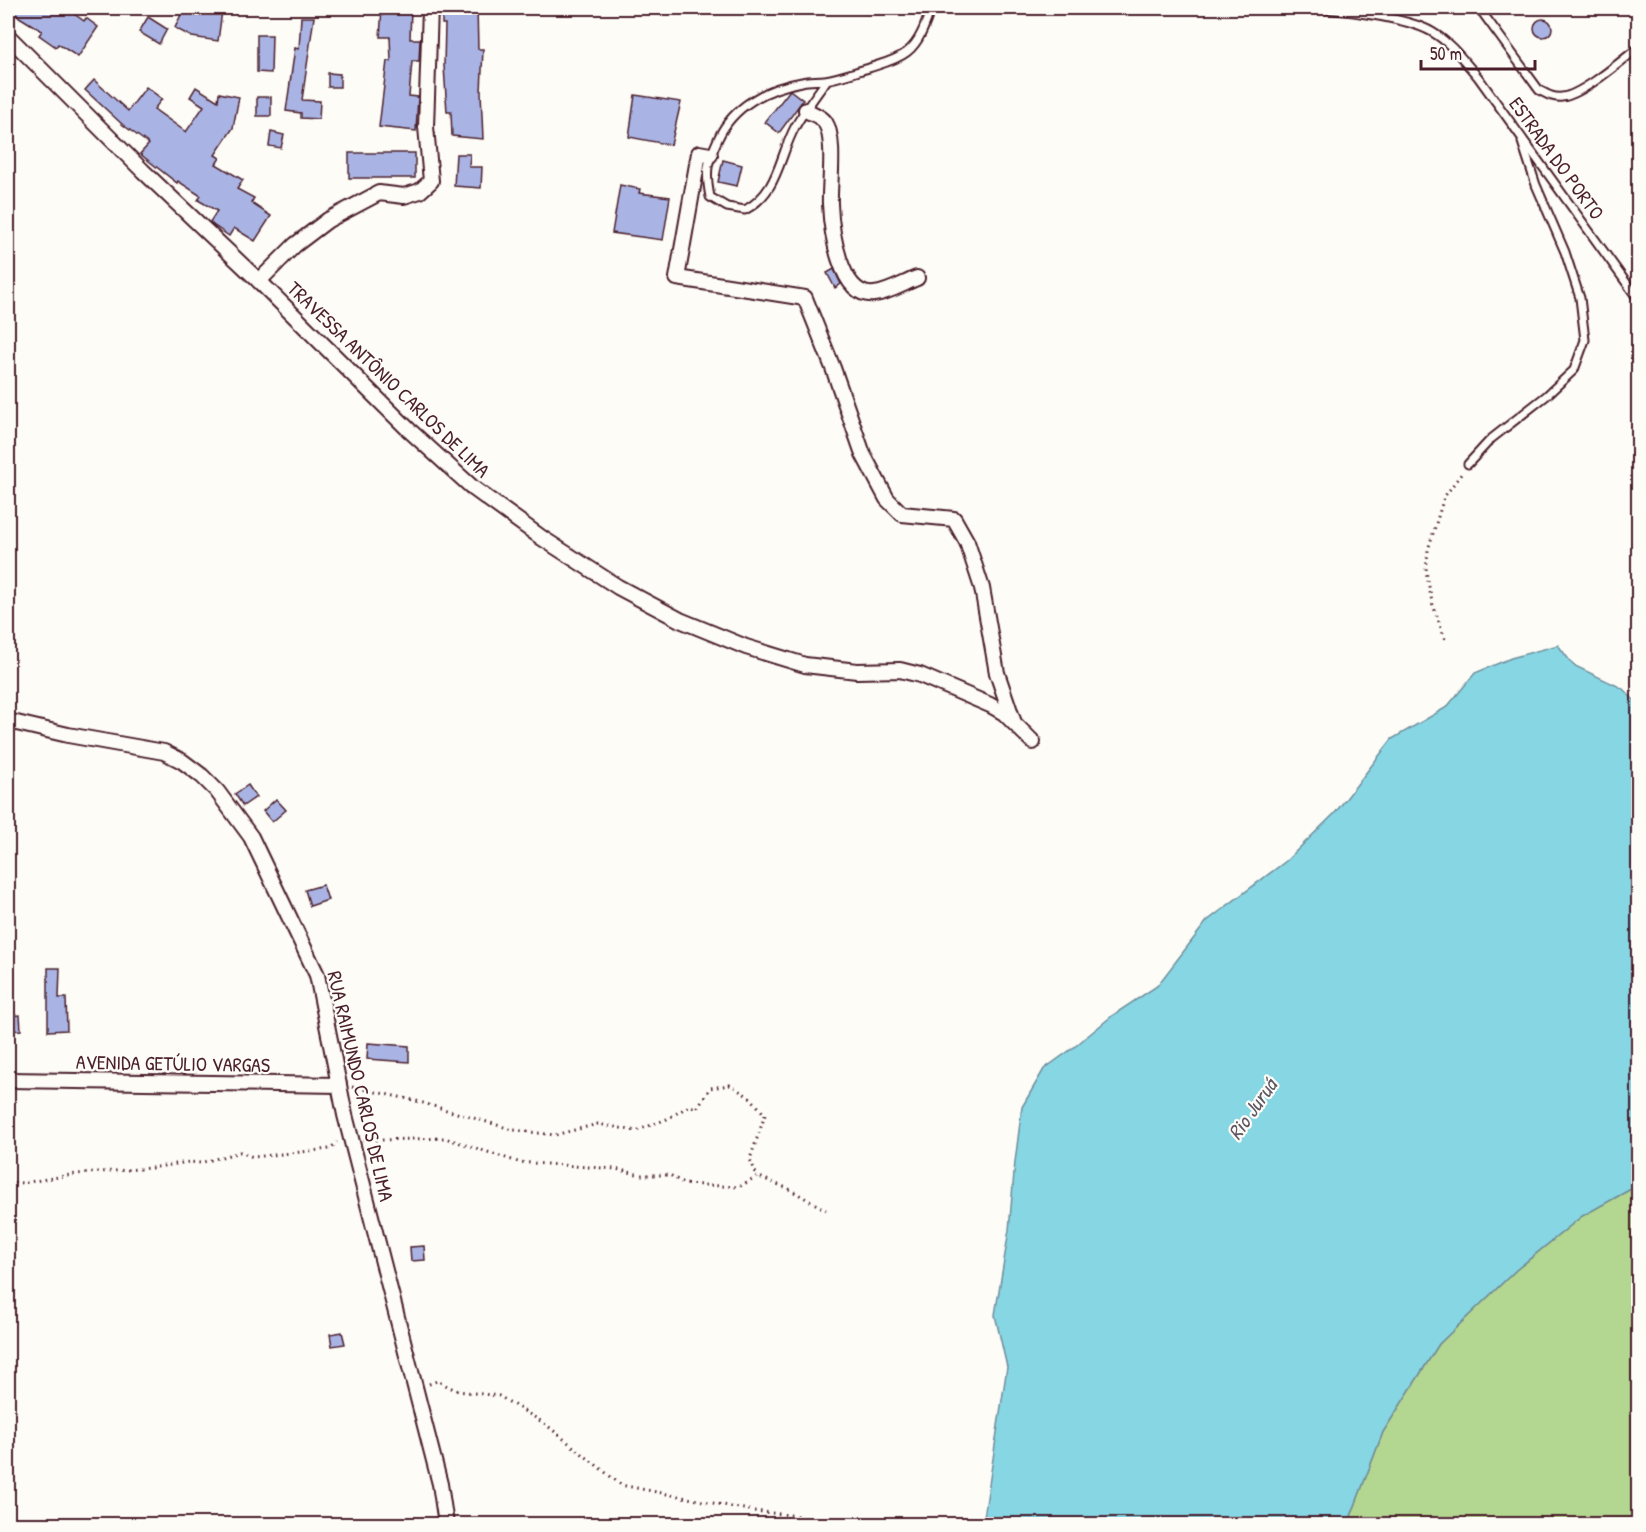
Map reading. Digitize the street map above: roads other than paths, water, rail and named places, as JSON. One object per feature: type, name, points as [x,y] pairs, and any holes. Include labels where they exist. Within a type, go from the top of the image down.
[{"type":"street","points":[[259,280],[295,245],[328,220],[380,193],[404,196],[420,191],[431,181],[426,127],[430,8]]},
{"type":"street","name":"TRAVESSA ANTÔNIO CARLOS DE LIMA","points":[[8,36],[143,171],[259,280],[409,430],[473,488],[542,538],[618,587],[680,620],[746,647],[805,665],[857,671],[900,670],[920,675],[990,705],[1013,721],[1033,742]]},
{"type":"street","points":[[806,110],[819,116],[826,123],[832,179],[830,203],[833,233],[845,275],[856,290],[873,294],[917,278]]},
{"type":"street","points":[[711,156],[699,153],[677,278],[805,298],[833,368],[863,454],[887,499],[902,514],[954,519],[967,542],[982,588],[997,673],[1013,721]]},
{"type":"street","name":"RUA RAIMUNDO CARLOS DE LIMA","points":[[8,722],[164,752],[189,766],[217,791],[251,837],[317,975],[351,1137],[440,1484],[446,1524]]},
{"type":"street","name":"AVENIDA GETÚLIO VARGAS","points":[[8,1080],[339,1085]]},
{"type":"lane","points":[[827,80],[806,110],[786,146],[776,177],[759,202],[745,210],[727,207],[710,197],[706,175],[720,134],[731,118],[753,99],[773,89],[802,82],[827,80],[884,63],[908,52],[920,37],[931,8]]},
{"type":"lane","name":"ESTRADA DO PORTO","points":[[1306,8],[1344,10],[1408,22],[1432,32],[1454,48],[1478,77],[1638,298]]},
{"type":"lane","points":[[1479,8],[1539,90],[1550,97],[1561,98],[1587,86],[1638,48]]},
{"type":"lane","points":[[1468,464],[1491,439],[1546,396],[1574,370],[1585,340],[1580,298],[1565,252],[1536,185],[1519,134]]},
{"type":"water","name":"Rio Juruá","points":[[1558,645],[1573,665],[1622,688],[1638,704],[1638,1187],[1582,1216],[1516,1270],[1439,1344],[1383,1432],[1348,1524],[983,1524],[1007,1367],[995,1315],[1009,1230],[1022,1107],[1044,1069],[1113,1015],[1157,986],[1207,921],[1286,861],[1335,813],[1392,739],[1447,707],[1475,673],[1511,658]]}]
